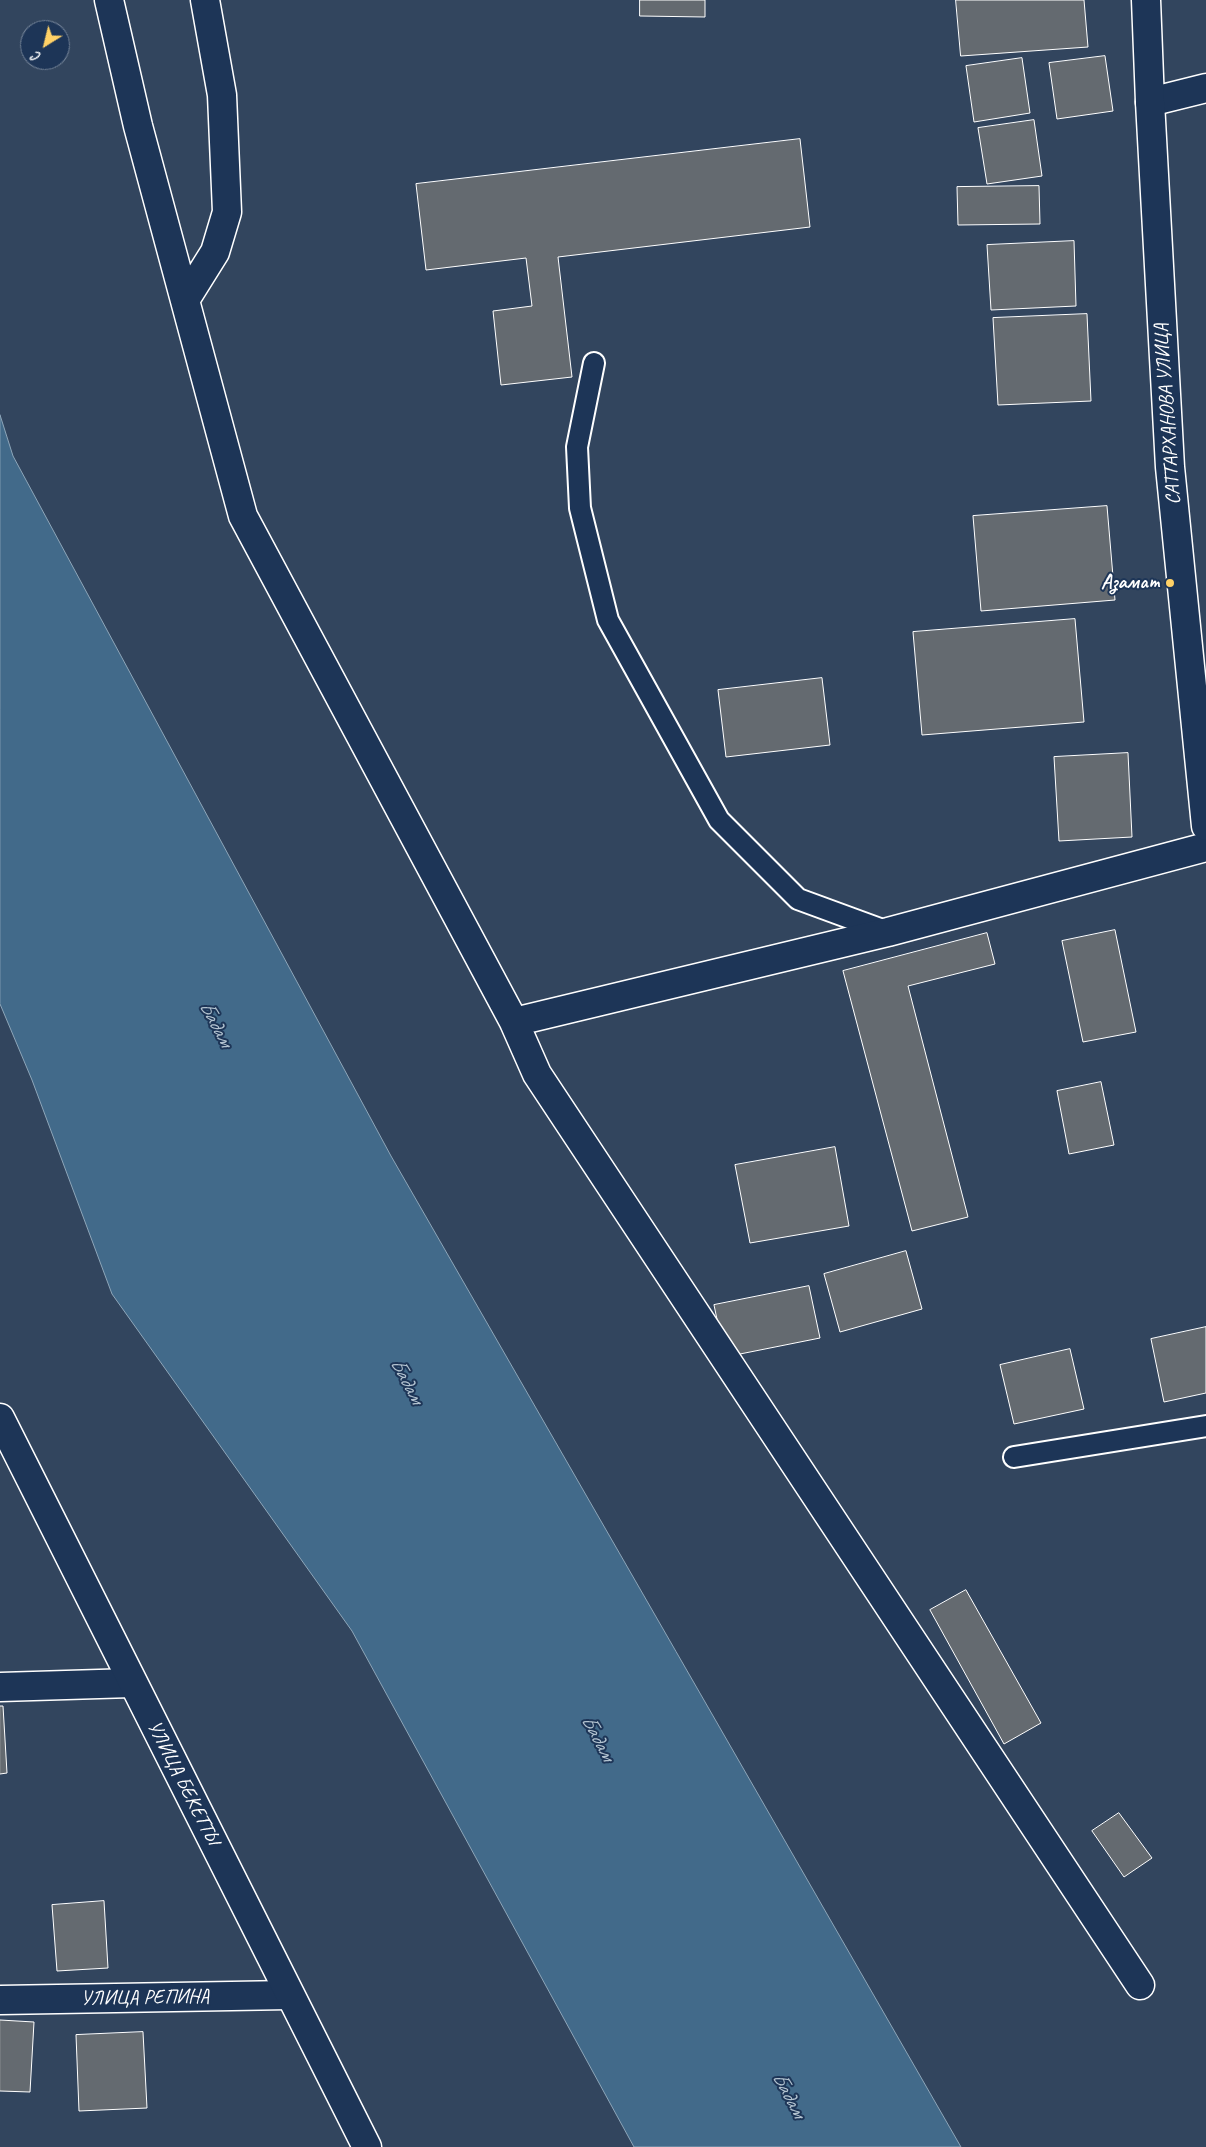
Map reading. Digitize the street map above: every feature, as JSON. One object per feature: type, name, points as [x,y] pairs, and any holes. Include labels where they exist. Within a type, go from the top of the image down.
[{"type":"street","points":[[108,0],[138,126],[243,516],[514,1022],[537,1074],[1140,1985]]},
{"type":"street","points":[[185,300],[216,252],[227,212],[222,95],[205,0]]},
{"type":"street","name":"САТТАРХАНОВА УЛИЦА","points":[[1146,0],[1170,467],[1206,826]]},
{"type":"street","points":[[1150,102],[1206,88]]},
{"type":"street","points":[[514,1022],[888,932],[1206,847]]},
{"type":"street","name":"УЛИЦА БЕКЕТТЫ","points":[[0,1418],[289,1996],[367,2147]]},
{"type":"street","points":[[0,1687],[132,1683]]},
{"type":"street","name":"УЛИЦА РЕПИНА","points":[[0,2000],[289,1996]]},
{"type":"lane","points":[[594,362],[577,456],[580,508],[608,620],[719,820],[798,899],[888,932]]},
{"type":"lane","points":[[1014,1457],[1206,1426]]},
{"type":"water","name":"Бадам","points":[[0,415],[13,456],[391,1156],[961,2147],[634,2147],[352,1631],[112,1294],[32,1080],[0,1004]]},
{"type":"building","points":[[640,0],[705,0],[705,17],[640,16]]},
{"type":"building","points":[[956,0],[1084,0],[1088,47],[961,56]]},
{"type":"building","points":[[1105,56],[1113,111],[1057,119],[1049,63]]},
{"type":"building","points":[[1022,58],[1030,113],[974,122],[966,66]]},
{"type":"building","points":[[1034,120],[1042,176],[987,184],[978,128]]},
{"type":"building","points":[[800,139],[810,227],[558,257],[572,377],[501,385],[493,311],[532,306],[526,258],[426,270],[416,184]]},
{"type":"building","points":[[1039,186],[1040,224],[958,225],[957,187]]},
{"type":"building","points":[[1074,241],[1076,306],[991,310],[987,245]]},
{"type":"building","points":[[1087,314],[1091,401],[998,405],[993,318]]},
{"type":"building","points":[[1107,506],[1115,600],[981,611],[973,516]]},
{"type":"building","points":[[1075,619],[1084,722],[922,735],[913,632]]},
{"type":"building","points":[[822,678],[830,745],[726,757],[718,690]]},
{"type":"building","points":[[1128,753],[1132,837],[1059,841],[1054,757]]},
{"type":"building","points":[[1115,930],[1136,1032],[1083,1042],[1062,941]]},
{"type":"building","points":[[987,933],[995,964],[908,986],[968,1217],[912,1231],[843,971]]},
{"type":"building","points":[[1101,1082],[1114,1145],[1069,1154],[1057,1091]]},
{"type":"building","points":[[835,1147],[849,1226],[750,1243],[735,1165]]},
{"type":"building","points":[[906,1251],[922,1309],[840,1332],[824,1274]]},
{"type":"building","points":[[809,1286],[820,1338],[725,1357],[714,1305]]},
{"type":"building","points":[[1206,1327],[1206,1393],[1164,1402],[1151,1339]]},
{"type":"building","points":[[1070,1349],[1084,1409],[1014,1424],[1000,1365]]},
{"type":"building","points":[[966,1590],[1041,1723],[1004,1744],[930,1610]]},
{"type":"building","points":[[0,1706],[3,1706],[7,1773],[0,1774]]},
{"type":"building","points":[[1119,1813],[1152,1858],[1124,1877],[1092,1831]]},
{"type":"building","points":[[104,1901],[108,1968],[57,1971],[52,1905]]},
{"type":"building","points":[[0,2020],[34,2022],[30,2092],[0,2091]]},
{"type":"building","points":[[143,2032],[147,2108],[79,2111],[76,2035]]},
{"type":"place","name":"Азамат","points":[[1170,583]]}]
